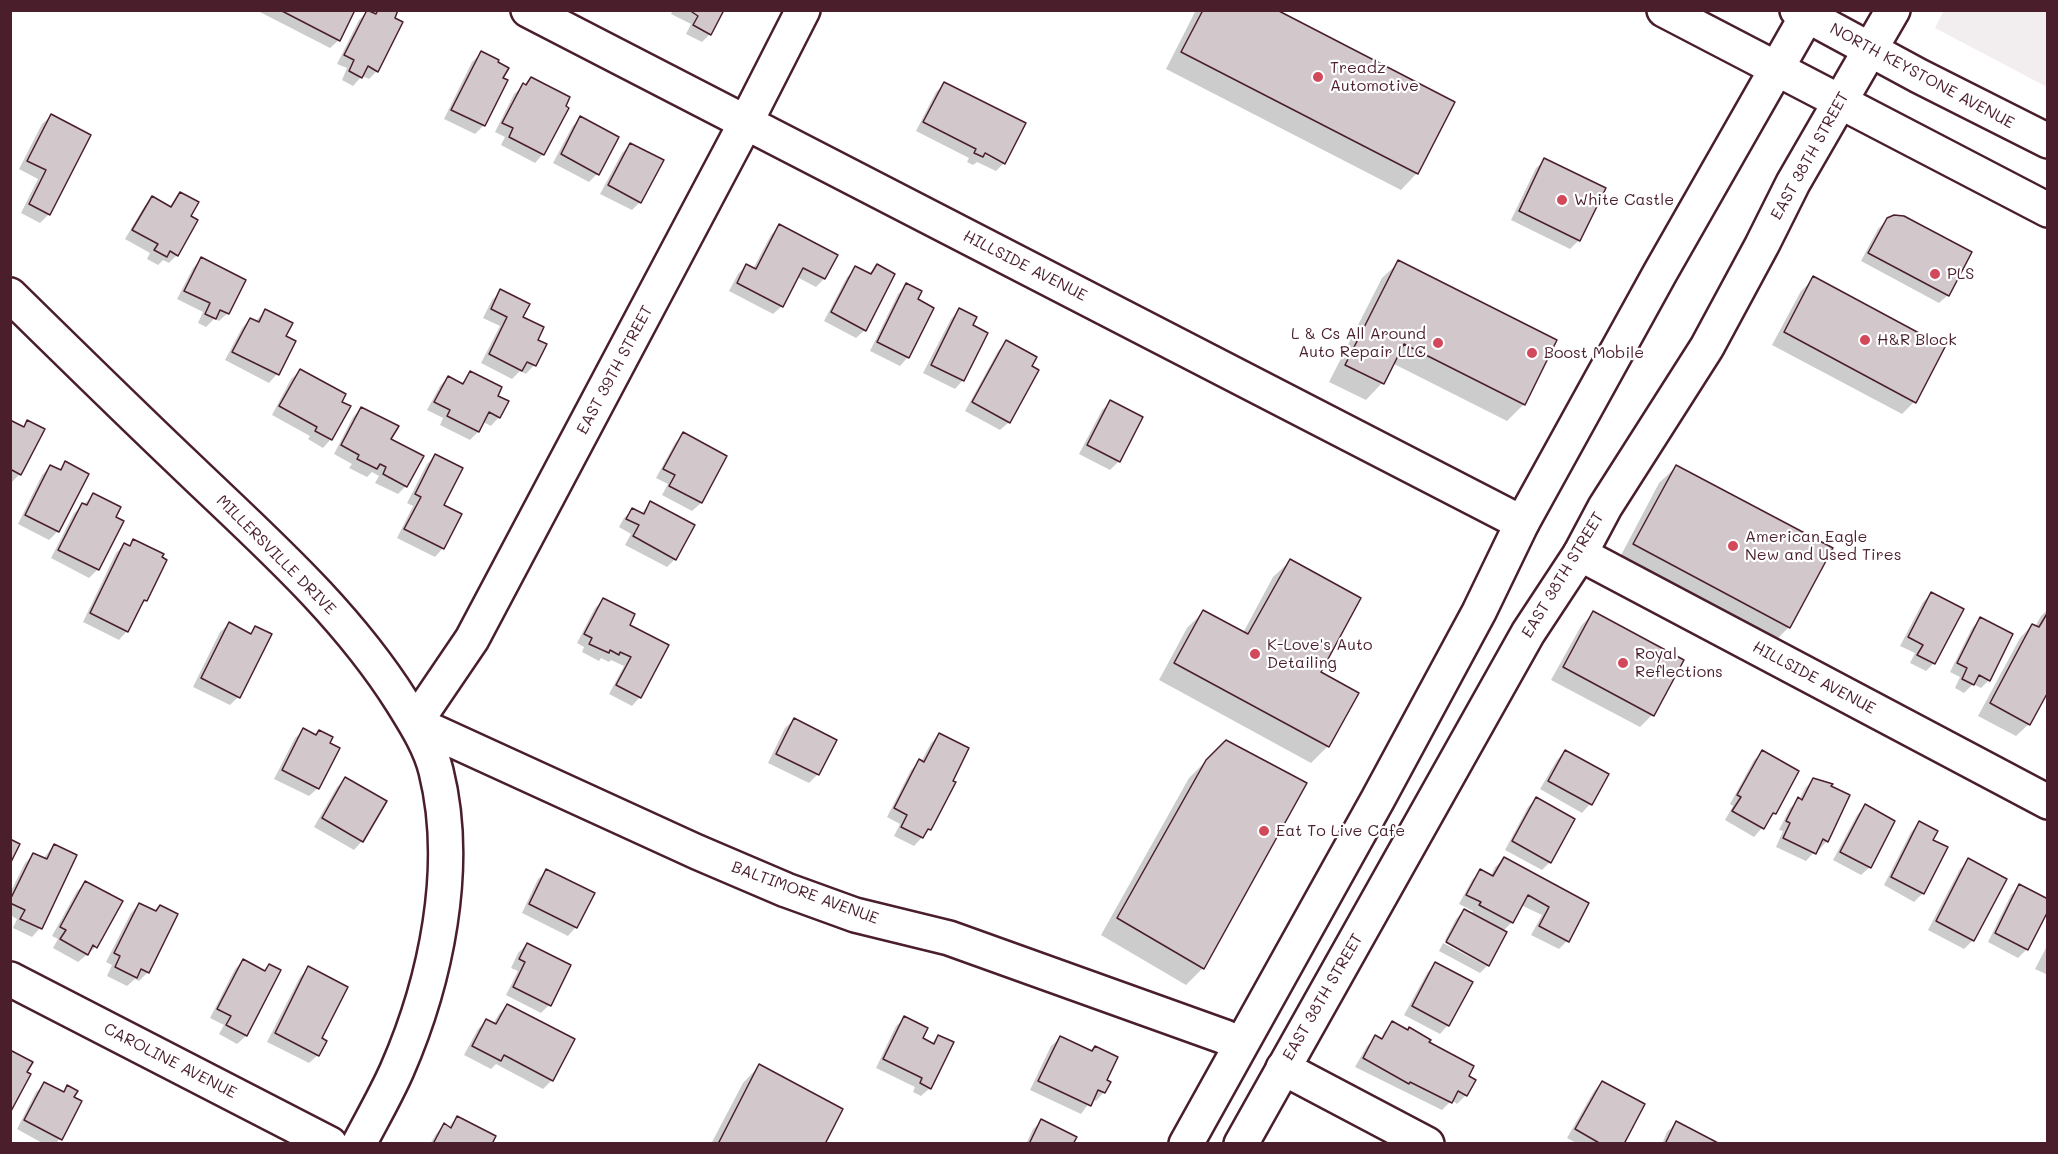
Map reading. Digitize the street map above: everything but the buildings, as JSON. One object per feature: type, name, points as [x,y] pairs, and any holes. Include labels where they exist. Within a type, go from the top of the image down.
[{"type":"street","name":"HILLSIDE AVENUE","points":[[528,10],[1522,523]]},
{"type":"street","name":"EAST 39TH STREET","points":[[415,723],[472,639],[803,10]]},
{"type":"street","points":[[1664,10],[2048,210]]},
{"type":"street","name":"EAST 38TH STREET","points":[[1241,1143],[1528,633],[1580,554],[1605,507],[1707,347],[1793,183],[1893,10]]},
{"type":"street","points":[[1186,1143],[1479,612],[1522,523],[1660,273],[1777,69],[1805,12]]},
{"type":"street","name":"NORTH KEYSTONE AVENUE","points":[[1805,12],[1869,49],[2048,141]]},
{"type":"street","name":"MILLERSVILLE DRIVE","points":[[10,295],[308,584],[389,681],[415,723],[436,770],[441,801],[445,859],[440,928],[426,990],[413,1030],[397,1071],[359,1143]]},
{"type":"street","name":"HILLSIDE AVENUE","points":[[1580,554],[2048,802]]},
{"type":"street","name":"BALTIMORE AVENUE","points":[[415,723],[697,852],[786,890],[855,915],[949,939],[1225,1037],[1239,1046]]},
{"type":"street","name":"CAROLINE AVENUE","points":[[10,979],[330,1143]]},
{"type":"street","points":[[1283,1068],[1427,1143]]},
{"type":"shaded area","points":[[1944,10],[2047,11],[2047,87],[1935,28]]},
{"type":"place","name":"Treadz Automotive","points":[[1318,77]]},
{"type":"place","name":"White Castle","points":[[1562,200]]},
{"type":"place","name":"PLS","points":[[1935,274]]},
{"type":"place","name":"H&R Block","points":[[1865,340]]},
{"type":"place","name":"L & Cs All Around Auto Repair LLC","points":[[1438,343]]},
{"type":"place","name":"Boost Mobile","points":[[1532,353]]},
{"type":"place","name":"American Eagle New and Used Tires","points":[[1733,546]]},
{"type":"place","name":"K-Love's Auto Detailing","points":[[1255,654]]},
{"type":"place","name":"Royal Reflections","points":[[1623,663]]},
{"type":"place","name":"Eat To Live Cafe","points":[[1264,831]]}]
